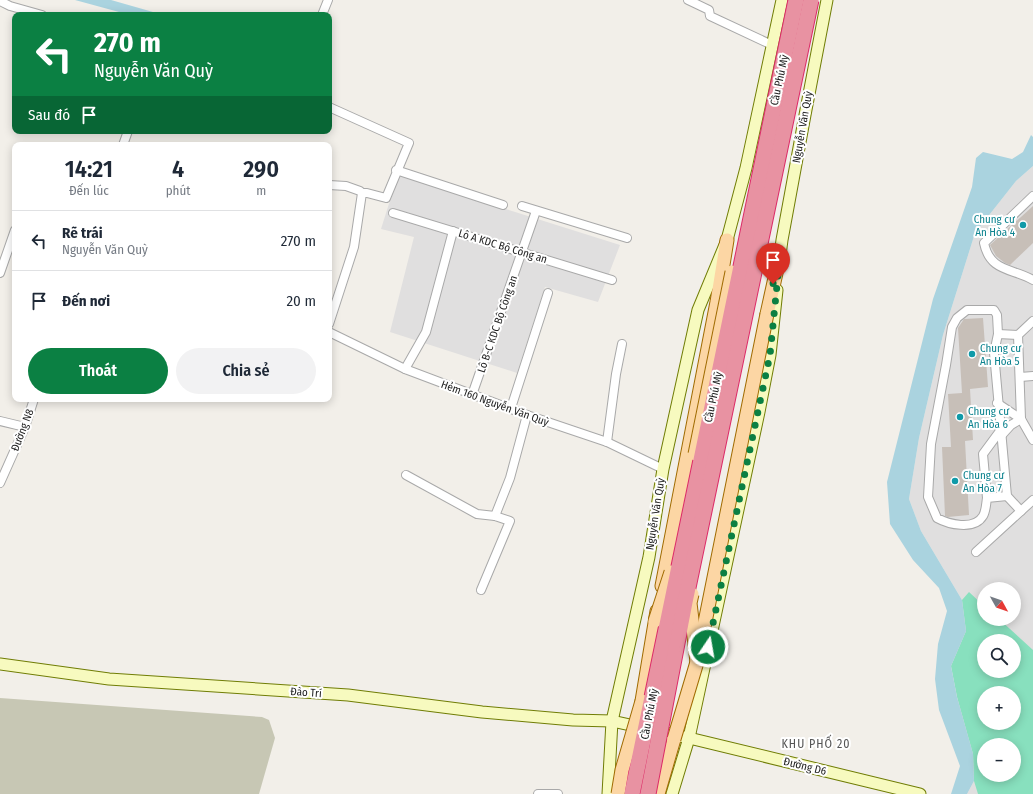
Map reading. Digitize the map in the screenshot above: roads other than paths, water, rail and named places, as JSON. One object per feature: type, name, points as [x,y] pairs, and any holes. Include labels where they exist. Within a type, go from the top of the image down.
[{"type":"highway","name":"Cầu Phú Mỹ","points":[[632,794],[796,0]]},
{"type":"highway","name":"Cầu Phú Mỹ","points":[[648,794],[685,602],[811,0]]},
{"type":"main road","name":"Cầu Phú Mỹ","points":[[655,621],[668,584],[790,0]]},
{"type":"main road","name":"Cầu Phú Mỹ","points":[[697,662],[690,603],[733,388],[816,0]]},
{"type":"main road","name":"Nguyễn Văn Quỳ","points":[[717,302],[728,240]]},
{"type":"main road","name":"Nguyễn Văn Quỳ","points":[[767,314],[780,255]]},
{"type":"main road","name":"Cầu Phú Mỹ","points":[[627,794],[655,621],[717,302]]},
{"type":"main road","name":"Cầu Phú Mỹ","points":[[658,794],[697,662],[767,314]]},
{"type":"main road","name":"Cầu Phú Mỹ","points":[[618,794],[622,770],[642,701]]},
{"type":"main road","name":"Cầu Phú Mỹ","points":[[666,794],[671,774],[674,739]]},
{"type":"street","points":[[323,12],[328,0]]},
{"type":"street","points":[[688,0],[709,10],[710,16],[772,45]]},
{"type":"street","name":"Nguyễn Văn Quỳ","points":[[608,794],[612,721],[649,557],[663,469],[698,310],[728,240],[782,0]]},
{"type":"street","name":"Nguyễn Văn Quỳ","points":[[672,794],[689,738],[770,355],[780,255],[805,115],[828,0]]},
{"type":"street","points":[[0,1],[10,6],[31,12]]},
{"type":"street","points":[[759,107],[805,115]]},
{"type":"street","points":[[332,108],[409,143],[396,170],[386,198],[362,193],[346,186],[332,185]]},
{"type":"street","points":[[396,170],[503,205]]},
{"type":"street","points":[[332,315],[354,247],[362,193]]},
{"type":"street","points":[[1033,196],[984,243],[986,253],[1001,269],[1022,274],[1033,280]]},
{"type":"street","points":[[522,206],[626,238]]},
{"type":"street","name":"Lô B-C KDC Bộ Công an","points":[[472,395],[536,211]]},
{"type":"street","name":"Lô A KDC Bộ Công an","points":[[393,213],[612,280]]},
{"type":"street","points":[[405,369],[426,332],[454,231]]},
{"type":"street","points":[[0,272],[12,238]]},
{"type":"street","points":[[511,408],[548,294]]},
{"type":"street","points":[[1021,419],[1000,434],[982,454],[987,498],[982,518],[975,523],[961,525],[948,523],[936,518],[928,497],[931,444],[952,327],[957,318],[967,310],[994,310],[997,315],[998,334],[994,353],[997,403],[1000,434],[1007,496],[1021,511]]},
{"type":"street","points":[[998,334],[1018,335],[1033,321]]},
{"type":"street","name":"Hẻm 160 Nguyễn Văn Quỳ","points":[[332,333],[405,369],[527,415],[607,442],[663,469]]},
{"type":"street","points":[[1018,335],[1021,419]]},
{"type":"street","points":[[607,442],[616,374],[622,344]]},
{"type":"street","points":[[1020,377],[1033,376]]},
{"type":"street","name":"Đường N8","points":[[0,483],[25,427],[33,402]]},
{"type":"street","points":[[997,403],[1021,419],[1033,440]]},
{"type":"street","points":[[495,516],[510,478],[527,415]]},
{"type":"street","points":[[0,421],[25,427]]},
{"type":"street","points":[[406,474],[477,514],[495,516],[510,521],[481,590]]},
{"type":"street","points":[[987,498],[1007,496]]},
{"type":"street","points":[[976,552],[1033,500]]},
{"type":"street","name":"Đào Trí","points":[[0,664],[109,679],[348,695],[490,712],[573,720],[612,721],[689,738]]},
{"type":"street","name":"Đường D6","points":[[689,738],[920,794]]},
{"type":"street","points":[[538,794],[558,794]]},
{"type":"water","points":[[75,0],[111,0],[153,12],[119,12]]},
{"type":"water","points":[[1031,135],[1033,137],[1033,166],[1016,181],[975,233],[943,335],[919,438],[909,499],[921,531],[962,600],[966,631],[951,666],[957,697],[973,754],[974,781],[967,794],[951,794],[960,766],[939,710],[935,679],[938,644],[947,611],[939,588],[913,560],[890,524],[887,482],[933,299],[972,187],[976,158],[983,152],[1012,159],[1023,152]]},
{"type":"place","name":"Chung cư An Hòa 4","points":[[1023,225]]},
{"type":"place","name":"Chung cư An Hòa 5","points":[[972,354]]},
{"type":"place","name":"Chung cư An Hòa 6","points":[[960,417]]},
{"type":"place","name":"Chung cư An Hòa 7","points":[[955,481]]},
{"type":"district","name":"KHU PHỐ 20","points":[[816,744]]}]
